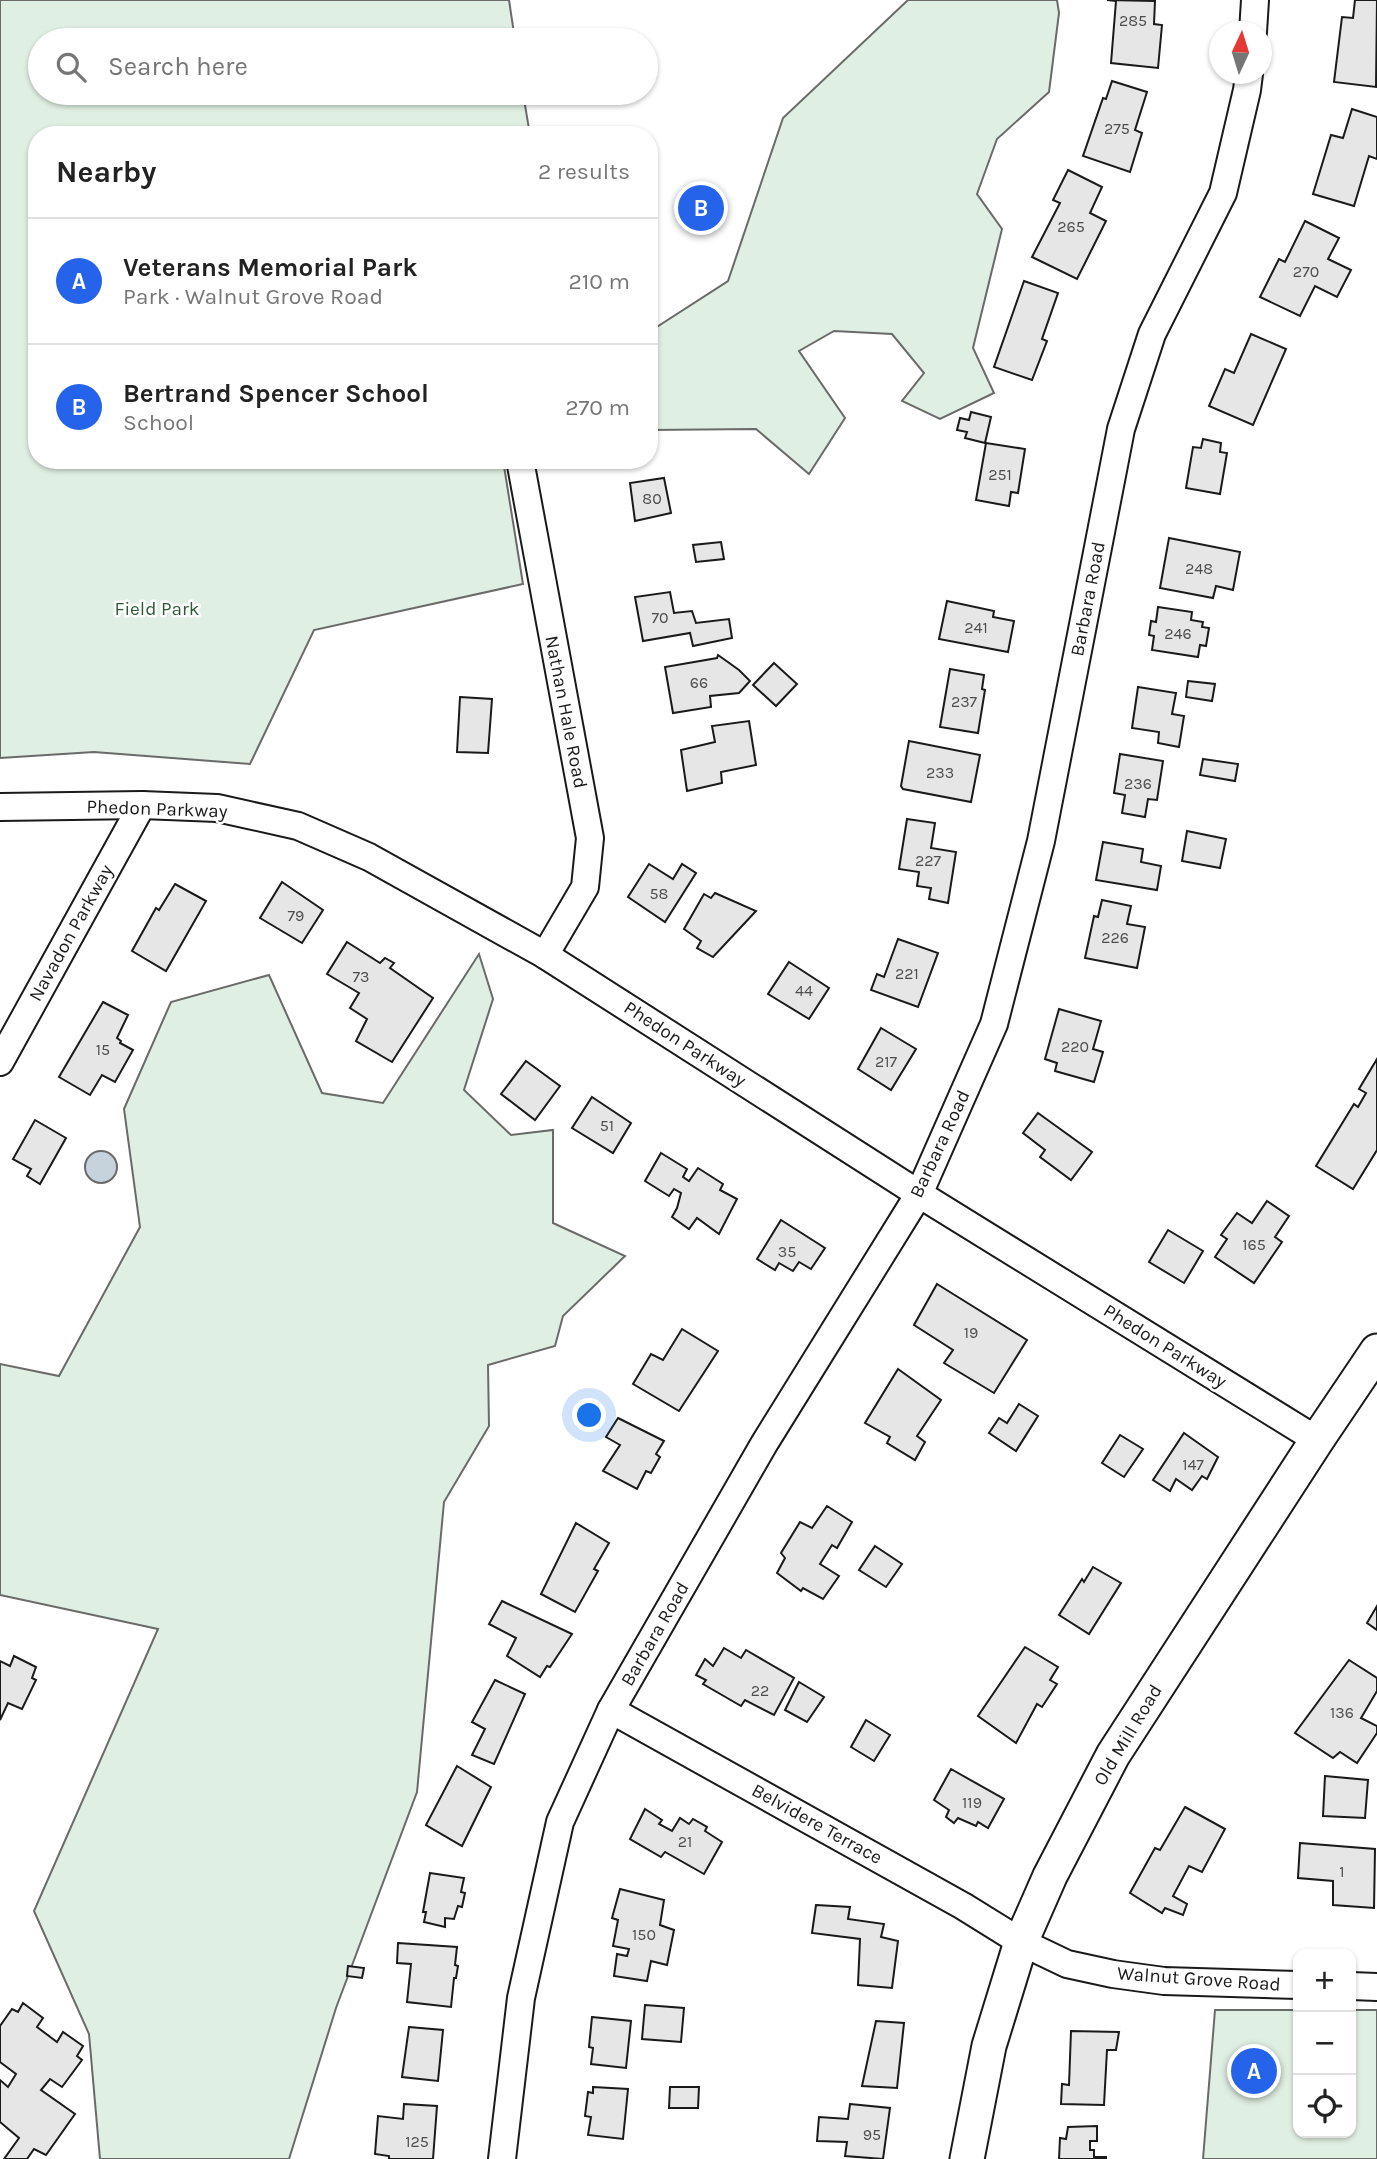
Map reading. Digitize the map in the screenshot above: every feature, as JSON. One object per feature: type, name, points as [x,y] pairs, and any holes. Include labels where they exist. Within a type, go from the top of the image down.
[{"type":"street","points":[[1254,21],[1255,0]]},
{"type":"street","name":"Barbara Road","points":[[502,2159],[521,1998],[559,1822],[611,1710],[764,1444],[919,1194],[994,1024],[1041,841],[1121,429],[1152,334],[1223,193],[1248,84]]},
{"type":"street","name":"Nathan Hale Road","points":[[522,469],[590,838],[586,887],[545,955]]},
{"type":"street","name":"Navadon Parkway","points":[[0,1062],[142,805]]},
{"type":"street","name":"Phedon Parkway","points":[[0,807],[217,807],[298,826],[369,857],[545,955],[919,1194],[1317,1440]]},
{"type":"street","name":"Old Mill Road","points":[[967,2159],[989,2046],[1021,1942],[1050,1876],[1113,1755],[1377,1351]]},
{"type":"street","name":"Belvidere Terrace","points":[[611,1710],[963,1906],[1021,1942]]},
{"type":"street","name":"Walnut Grove Road","points":[[1021,1942],[1067,1964],[1113,1974],[1164,1981],[1293,1985]]},
{"type":"street","points":[[1356,1986],[1377,1987]]},
{"type":"green space","name":"Field Park","points":[[0,0],[509,0],[513,28],[28,28],[28,105],[525,105],[528,126],[28,126],[28,469],[504,469],[523,584],[314,630],[250,764],[94,752],[0,758]]},
{"type":"green space","points":[[908,0],[1057,0],[1059,13],[1049,92],[997,139],[977,194],[1002,229],[973,348],[994,393],[940,419],[902,401],[924,373],[892,334],[834,331],[799,351],[845,418],[809,474],[756,429],[658,430],[658,326],[728,281],[783,118]]},
{"type":"green space","points":[[479,954],[493,999],[464,1090],[511,1135],[553,1130],[553,1223],[625,1256],[563,1316],[555,1346],[488,1365],[489,1426],[444,1502],[417,1792],[336,2008],[289,2159],[100,2159],[89,2034],[34,1911],[158,1629],[0,1595],[0,1364],[59,1376],[140,1227],[124,1109],[171,1002],[269,975],[322,1093],[383,1103]]},
{"type":"green space","points":[[1215,2010],[1293,2010],[1293,2138],[1356,2138],[1356,2010],[1377,2010],[1377,2159],[1203,2159]]},
{"type":"shaded area","points":[[101,1151],[112,1156],[117,1167],[112,1178],[101,1183],[90,1178],[85,1167],[90,1156]]},
{"type":"building","points":[[1107,0],[1155,1],[1154,24],[1162,25],[1158,68],[1111,63],[1116,1]]},
{"type":"building","points":[[1355,0],[1377,0],[1376,87],[1334,82],[1342,17],[1353,18]]},
{"type":"building","points":[[1112,81],[1147,92],[1135,130],[1142,133],[1130,172],[1083,156],[1103,98],[1106,99]]},
{"type":"building","points":[[1352,109],[1377,117],[1377,159],[1369,156],[1354,206],[1313,194],[1331,135],[1343,138]]},
{"type":"building","points":[[1068,170],[1102,187],[1090,213],[1106,221],[1077,279],[1032,257],[1060,203],[1053,200]]},
{"type":"building","points":[[1305,221],[1339,238],[1328,259],[1351,270],[1337,297],[1315,286],[1300,316],[1260,297],[1279,259],[1285,262]]},
{"type":"building","points":[[1024,281],[1058,293],[1042,339],[1047,341],[1032,380],[994,367]]},
{"type":"building","points":[[1251,334],[1286,349],[1253,425],[1209,406],[1225,369],[1234,373]]},
{"type":"building","points":[[971,412],[991,417],[985,443],[965,438],[967,432],[957,430],[960,418],[969,420]]},
{"type":"building","points":[[1203,439],[1221,443],[1220,452],[1227,453],[1220,494],[1186,488],[1193,447],[1201,448]]},
{"type":"building","points":[[986,443],[1025,449],[1018,493],[1011,492],[1009,506],[976,500]]},
{"type":"building","points":[[664,478],[671,513],[635,521],[630,483]]},
{"type":"building","points":[[1169,538],[1240,552],[1233,590],[1216,586],[1213,598],[1160,588]]},
{"type":"building","points":[[721,542],[724,559],[696,562],[693,545]]},
{"type":"building","points":[[670,592],[674,613],[692,611],[696,623],[729,619],[732,638],[693,646],[690,633],[643,641],[635,597]]},
{"type":"building","points":[[947,601],[994,611],[993,617],[1014,621],[1008,652],[939,639]]},
{"type":"building","points":[[1158,607],[1192,612],[1191,620],[1203,622],[1202,627],[1209,628],[1206,646],[1200,645],[1198,657],[1152,650],[1154,636],[1149,635],[1151,621],[1156,622]]},
{"type":"building","points":[[718,655],[750,681],[739,693],[710,696],[711,707],[673,713],[665,667],[717,658]]},
{"type":"building","points":[[774,663],[797,684],[776,706],[753,685]]},
{"type":"building","points":[[950,669],[984,675],[982,689],[985,690],[978,733],[940,727]]},
{"type":"building","points":[[1188,681],[1215,684],[1212,701],[1186,697]]},
{"type":"building","points":[[1138,687],[1176,693],[1172,714],[1184,716],[1179,747],[1158,743],[1159,732],[1132,728]]},
{"type":"building","points":[[460,697],[492,699],[488,753],[457,752]]},
{"type":"building","points":[[749,721],[756,765],[721,772],[722,783],[687,791],[681,750],[715,742],[712,726]]},
{"type":"building","points":[[909,741],[980,755],[971,802],[903,789],[901,786]]},
{"type":"building","points":[[1120,754],[1163,761],[1157,800],[1148,799],[1145,817],[1122,813],[1125,795],[1114,793]]},
{"type":"building","points":[[1203,759],[1238,764],[1235,781],[1200,775]]},
{"type":"building","points":[[907,819],[935,823],[931,848],[956,852],[948,903],[929,899],[931,888],[917,886],[919,872],[899,869]]},
{"type":"building","points":[[1187,831],[1226,839],[1220,868],[1182,861]]},
{"type":"building","points":[[1103,842],[1143,849],[1141,862],[1161,866],[1157,890],[1096,880]]},
{"type":"building","points":[[649,864],[673,879],[682,864],[696,873],[665,922],[628,897]]},
{"type":"building","points":[[282,882],[323,910],[302,943],[260,918]]},
{"type":"building","points":[[175,884],[206,901],[166,971],[132,951],[156,908],[159,910]]},
{"type":"building","points":[[715,893],[756,911],[713,957],[697,948],[701,941],[684,929],[704,894],[711,898]]},
{"type":"building","points":[[1102,900],[1131,906],[1127,924],[1145,927],[1137,968],[1085,958],[1094,916],[1098,917]]},
{"type":"building","points":[[898,939],[938,953],[918,1007],[871,990],[877,974],[884,977]]},
{"type":"building","points":[[347,942],[380,963],[385,958],[394,963],[390,968],[433,998],[392,1062],[356,1041],[367,1019],[350,1008],[359,993],[327,974]]},
{"type":"building","points":[[789,962],[829,988],[809,1019],[768,994]]},
{"type":"building","points":[[103,1002],[128,1015],[117,1038],[120,1043],[133,1050],[115,1082],[102,1075],[90,1095],[59,1077]]},
{"type":"building","points":[[1059,1009],[1101,1021],[1093,1049],[1103,1052],[1094,1082],[1055,1071],[1057,1063],[1045,1059]]},
{"type":"building","points":[[881,1028],[916,1049],[891,1090],[858,1069]]},
{"type":"building","points":[[1377,1059],[1377,1150],[1353,1189],[1316,1166],[1354,1104],[1358,1107],[1366,1093],[1359,1089]]},
{"type":"building","points":[[526,1061],[560,1086],[535,1120],[501,1094]]},
{"type":"building","points":[[592,1097],[631,1123],[613,1153],[572,1128]]},
{"type":"building","points":[[1038,1113],[1092,1152],[1071,1180],[1040,1157],[1045,1150],[1023,1133]]},
{"type":"building","points":[[35,1120],[66,1138],[40,1184],[27,1176],[31,1169],[13,1159]]},
{"type":"building","points":[[661,1153],[687,1169],[683,1177],[689,1181],[698,1168],[723,1184],[720,1190],[737,1199],[719,1234],[697,1218],[689,1229],[672,1217],[681,1193],[674,1189],[669,1196],[645,1181]]},
{"type":"building","points":[[1267,1201],[1289,1216],[1275,1237],[1282,1242],[1254,1283],[1215,1257],[1227,1239],[1221,1235],[1237,1213],[1252,1223]]},
{"type":"building","points":[[781,1220],[825,1248],[811,1269],[799,1262],[793,1271],[779,1263],[775,1270],[757,1259]]},
{"type":"building","points":[[1168,1230],[1203,1251],[1184,1283],[1149,1262]]},
{"type":"building","points":[[937,1284],[1027,1340],[994,1393],[944,1363],[953,1350],[914,1325]]},
{"type":"building","points":[[682,1329],[718,1351],[679,1411],[633,1384],[651,1354],[663,1360]]},
{"type":"building","points":[[898,1369],[941,1400],[917,1436],[925,1442],[915,1460],[887,1443],[890,1437],[865,1423]]},
{"type":"building","points":[[1019,1404],[1038,1416],[1016,1451],[989,1433],[999,1418],[1007,1423]]},
{"type":"building","points":[[618,1418],[664,1441],[656,1454],[660,1457],[651,1473],[646,1471],[637,1489],[603,1471],[620,1445],[606,1437]]},
{"type":"building","points":[[1184,1433],[1218,1457],[1207,1479],[1202,1476],[1192,1490],[1176,1479],[1170,1491],[1153,1480]]},
{"type":"building","points":[[1120,1435],[1143,1449],[1124,1477],[1102,1463]]},
{"type":"building","points":[[827,1506],[852,1522],[837,1548],[832,1545],[820,1564],[839,1576],[823,1599],[803,1588],[801,1591],[777,1573],[785,1558],[781,1553],[800,1522],[812,1528]]},
{"type":"building","points":[[576,1523],[609,1543],[594,1569],[598,1571],[575,1612],[541,1594]]},
{"type":"building","points":[[875,1546],[902,1564],[886,1587],[859,1570]]},
{"type":"building","points":[[1093,1567],[1121,1583],[1089,1634],[1059,1615]]},
{"type":"building","points":[[502,1601],[572,1634],[540,1677],[507,1656],[516,1638],[489,1624]]},
{"type":"building","points":[[1377,1606],[1377,1630],[1367,1623]]},
{"type":"building","points":[[1025,1647],[1058,1667],[1050,1680],[1057,1684],[1042,1707],[1037,1704],[1016,1743],[978,1716]]},
{"type":"building","points":[[724,1648],[741,1658],[746,1650],[794,1678],[774,1715],[745,1700],[741,1706],[703,1684],[706,1680],[696,1675],[705,1659],[713,1666]]},
{"type":"building","points":[[14,1656],[36,1667],[32,1678],[36,1680],[22,1709],[8,1703],[0,1720],[0,1661],[10,1666]]},
{"type":"building","points":[[1349,1660],[1377,1678],[1377,1691],[1361,1718],[1377,1726],[1377,1733],[1357,1763],[1340,1752],[1333,1758],[1295,1733]]},
{"type":"building","points":[[495,1680],[525,1694],[494,1764],[472,1755],[485,1729],[472,1722]]},
{"type":"building","points":[[799,1682],[824,1697],[807,1722],[785,1710]]},
{"type":"building","points":[[866,1720],[890,1735],[874,1761],[851,1747]]},
{"type":"building","points":[[457,1766],[491,1787],[462,1846],[426,1825]]},
{"type":"building","points":[[951,1769],[1004,1799],[988,1828],[978,1822],[976,1826],[958,1818],[954,1823],[946,1817],[949,1810],[934,1800]]},
{"type":"building","points":[[1325,1776],[1368,1780],[1365,1818],[1323,1816]]},
{"type":"building","points":[[1185,1807],[1225,1829],[1202,1872],[1189,1866],[1173,1896],[1187,1904],[1183,1915],[1165,1908],[1162,1913],[1130,1893],[1155,1848],[1160,1850]]},
{"type":"building","points":[[645,1809],[662,1820],[659,1824],[672,1831],[680,1818],[689,1824],[693,1819],[707,1827],[705,1831],[722,1842],[704,1874],[665,1852],[661,1857],[630,1839]]},
{"type":"building","points":[[1300,1843],[1375,1849],[1374,1908],[1333,1905],[1333,1881],[1298,1878]]},
{"type":"building","points":[[430,1873],[464,1878],[462,1907],[458,1906],[454,1919],[445,1918],[445,1927],[424,1922],[426,1912],[423,1912]]},
{"type":"building","points":[[620,1889],[664,1900],[660,1925],[674,1930],[667,1965],[651,1961],[647,1981],[614,1976],[617,1954],[627,1956],[629,1949],[613,1946],[618,1920],[612,1918]]},
{"type":"building","points":[[816,1905],[850,1907],[848,1919],[884,1924],[881,1937],[898,1941],[892,1988],[858,1985],[860,1939],[812,1933]]},
{"type":"building","points":[[398,1943],[457,1947],[455,1965],[458,1966],[451,2007],[407,2002],[411,1964],[397,1963]]},
{"type":"building","points":[[348,1966],[364,1968],[362,1978],[347,1976]]},
{"type":"building","points":[[23,2003],[43,2018],[37,2027],[57,2042],[63,2032],[83,2046],[77,2056],[82,2060],[62,2087],[50,2079],[41,2090],[75,2114],[46,2155],[34,2149],[27,2159],[4,2159],[19,2138],[0,2122],[0,2080],[8,2087],[16,2074],[0,2062],[0,2026],[12,2009],[18,2012]]},
{"type":"building","points":[[645,2005],[684,2008],[681,2042],[642,2039]]},
{"type":"building","points":[[592,2017],[631,2021],[626,2068],[591,2064],[593,2048],[589,2047]]},
{"type":"building","points":[[876,2021],[904,2023],[897,2088],[862,2086]]},
{"type":"building","points":[[409,2027],[443,2030],[438,2081],[402,2077]]},
{"type":"building","points":[[1071,2031],[1119,2032],[1116,2050],[1107,2050],[1104,2105],[1061,2104],[1062,2084],[1069,2085]]},
{"type":"building","points":[[593,2087],[628,2089],[623,2139],[588,2135],[591,2117],[585,2116],[588,2092],[593,2093]]},
{"type":"building","points":[[670,2087],[699,2087],[698,2108],[669,2108]]},
{"type":"building","points":[[404,2104],[437,2106],[433,2159],[389,2159],[389,2156],[375,2154],[378,2116],[403,2119]]},
{"type":"building","points":[[850,2104],[890,2108],[883,2159],[845,2156],[847,2142],[817,2141],[819,2117],[848,2119]]},
{"type":"building","points":[[1097,2126],[1097,2141],[1090,2141],[1090,2150],[1094,2150],[1094,2157],[1106,2159],[1059,2159],[1060,2138],[1066,2139],[1068,2127]]},
{"type":"place","name":"Bertrand Spencer School","points":[[701,208]]},
{"type":"place","name":"Veterans Memorial Park","points":[[1254,2071]]}]
